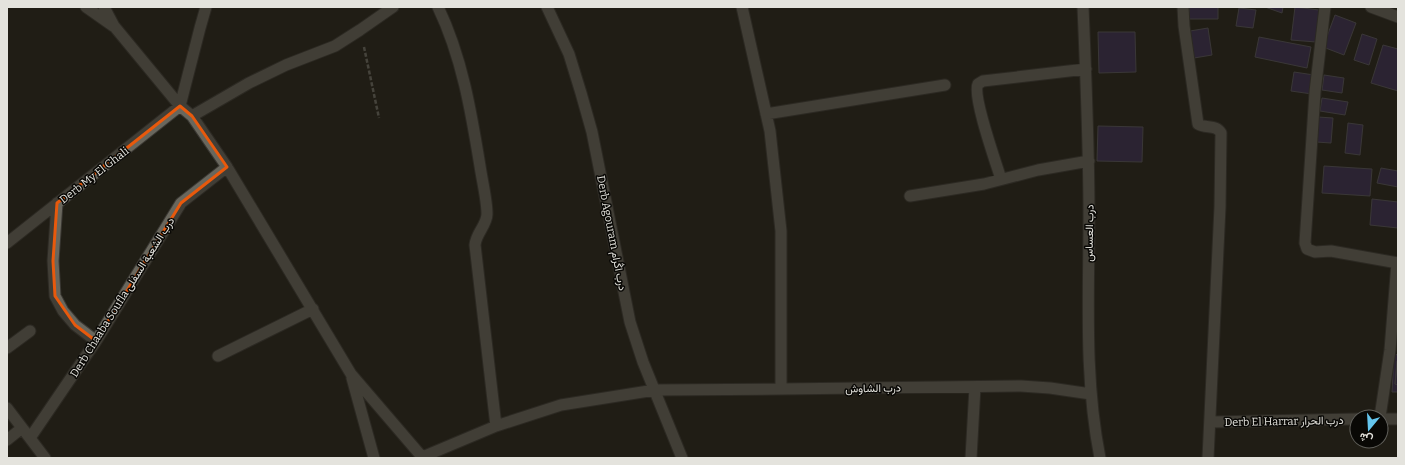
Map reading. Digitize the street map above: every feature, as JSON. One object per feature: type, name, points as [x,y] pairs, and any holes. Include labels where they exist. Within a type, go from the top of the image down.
[{"type":"street","points":[[86,7],[105,10],[114,26],[180,106],[192,116],[227,167],[351,374],[422,458]]},
{"type":"street","points":[[180,106],[206,7]]},
{"type":"street","points":[[192,116],[249,83],[286,65],[335,46],[393,7]]},
{"type":"street","points":[[438,7],[445,22],[465,83],[474,128],[487,215],[476,238],[475,244],[496,426]]},
{"type":"street","name":"Derb Agouram درب اڭرام","points":[[548,7],[569,54],[592,132],[630,322],[643,362],[682,458]]},
{"type":"street","points":[[742,7],[770,131],[781,232],[782,390]]},
{"type":"street","name":"درب العساس","points":[[1083,7],[1089,161],[1088,353],[1091,394],[1100,458]]},
{"type":"street","points":[[1183,7],[1184,26],[1198,124],[1216,128],[1221,133],[1220,207],[1208,458]]},
{"type":"street","points":[[1325,7],[1315,92],[1305,243],[1307,248],[1315,252],[1331,250],[1397,263],[1390,350],[1381,409]]},
{"type":"street","points":[[1370,7],[1398,17]]},
{"type":"street","points":[[1001,179],[982,119],[976,92],[978,84],[983,81],[1086,69]]},
{"type":"street","points":[[766,114],[945,85]]},
{"type":"street","name":"Derb My El Ghali","points":[[7,243],[180,106]]},
{"type":"street","points":[[910,196],[984,184],[1038,170],[1089,161]]},
{"type":"street","name":"Derb Chaaba Soufla درب الشعبة السفلى","points":[[30,438],[96,341],[181,203],[227,167]]},
{"type":"street","points":[[57,204],[53,261],[55,296],[63,311],[74,325],[96,341]]},
{"type":"street","points":[[218,356],[313,309]]},
{"type":"street","points":[[7,348],[30,331]]},
{"type":"street","points":[[351,374],[374,458]]},
{"type":"street","name":"درب الشاوش","points":[[422,458],[496,426],[560,405],[655,390],[782,390],[1034,386],[1091,394]]},
{"type":"street","points":[[971,458],[975,387]]},
{"type":"street","points":[[7,408],[45,458]]},
{"type":"street","name":"Derb El Harrar درب الحرار","points":[[1210,422],[1349,419]]},
{"type":"street","points":[[7,440],[22,428]]},
{"type":"path","points":[[360,30],[379,118]]},
{"type":"highlighted area","points":[[180,106],[192,116],[227,167],[181,203],[96,341],[75,325],[55,296],[53,261],[57,203]]},
{"type":"building","points":[[1189,7],[1218,7],[1218,19],[1189,19]]},
{"type":"building","points":[[1265,7],[1283,7],[1282,13]]},
{"type":"building","points":[[1295,7],[1319,10],[1316,42],[1291,40]]},
{"type":"building","points":[[1239,8],[1256,10],[1253,28],[1236,26]]},
{"type":"building","points":[[1335,15],[1356,23],[1344,55],[1323,47]]},
{"type":"building","points":[[1208,28],[1212,55],[1194,58],[1190,31]]},
{"type":"building","points":[[1098,32],[1135,32],[1136,72],[1099,73]]},
{"type":"building","points":[[1362,34],[1377,39],[1369,65],[1354,60]]},
{"type":"building","points":[[1259,37],[1311,47],[1307,68],[1255,57]]},
{"type":"building","points":[[1383,45],[1398,49],[1398,91],[1371,83]]},
{"type":"building","points":[[1294,72],[1314,75],[1312,94],[1291,91]]},
{"type":"building","points":[[1324,75],[1344,78],[1342,93],[1322,90]]},
{"type":"building","points":[[1322,98],[1348,102],[1345,115],[1320,111]]},
{"type":"building","points":[[1318,117],[1333,118],[1331,143],[1316,142]]},
{"type":"building","points":[[1348,123],[1363,125],[1360,155],[1345,153]]},
{"type":"building","points":[[1098,126],[1143,127],[1142,162],[1097,161]]},
{"type":"building","points":[[1324,166],[1372,169],[1370,196],[1322,193]]},
{"type":"building","points":[[1381,168],[1398,171],[1398,187],[1377,183]]},
{"type":"building","points":[[1372,199],[1398,202],[1398,228],[1370,225]]},
{"type":"building","points":[[1394,354],[1398,355],[1395,384],[1398,385],[1398,392],[1392,392]]},
{"type":"building","points":[[1398,361],[1398,385],[1395,384]]}]
